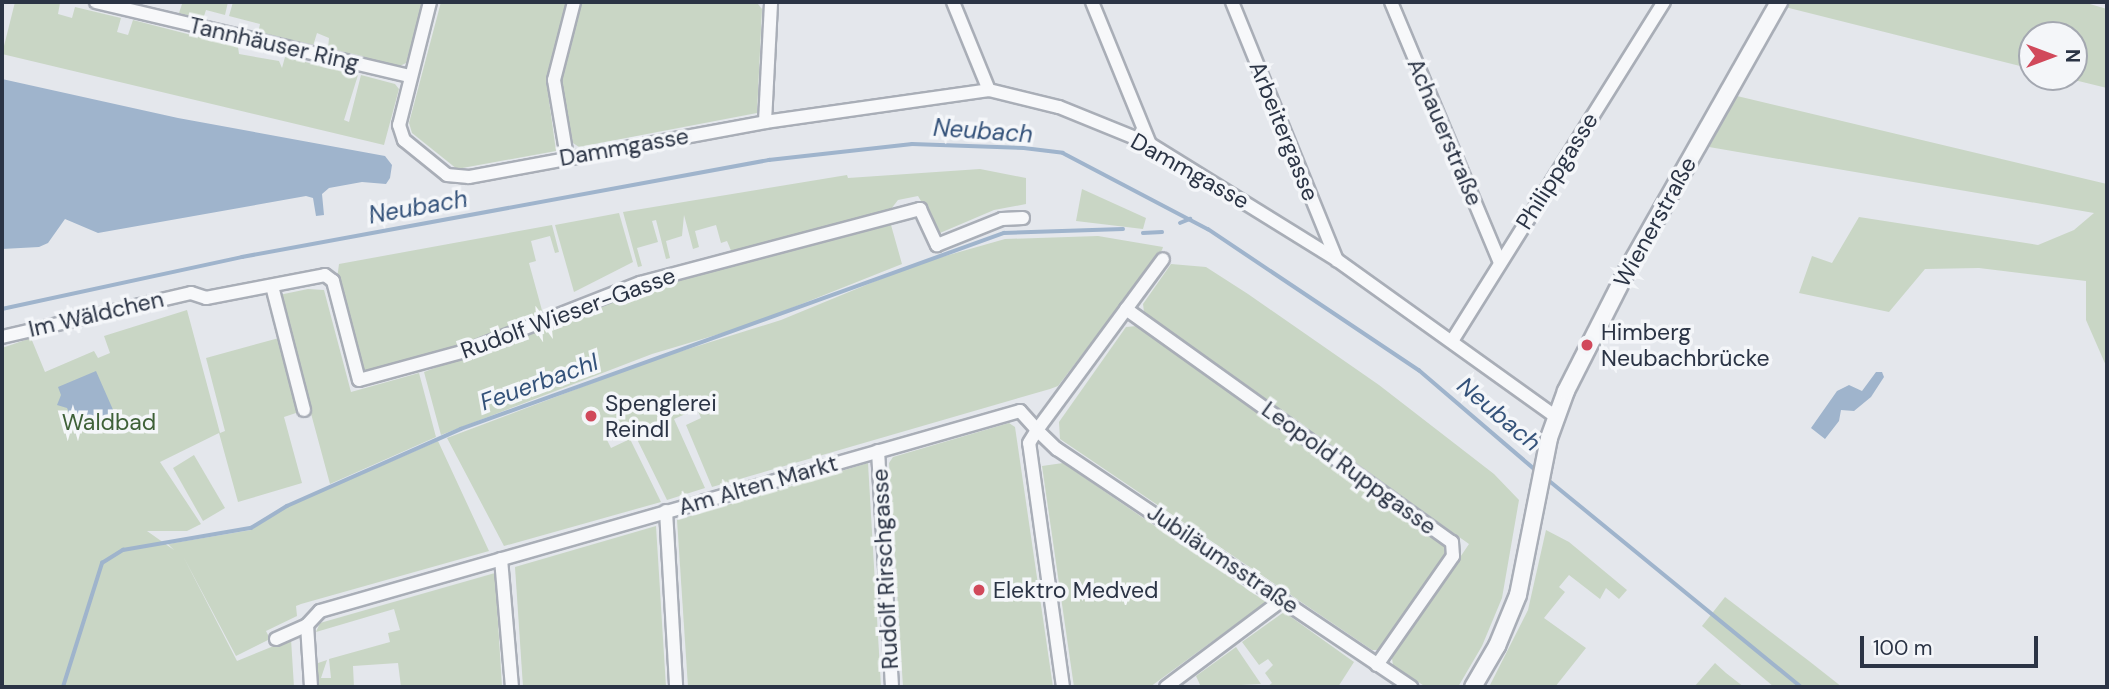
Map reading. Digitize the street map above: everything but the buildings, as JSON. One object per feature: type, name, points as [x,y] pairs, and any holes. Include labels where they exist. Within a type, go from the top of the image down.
[{"type":"street","name":"Tannhäuser Ring","points":[[96,2],[410,76]]},
{"type":"street","points":[[410,76],[430,2]]},
{"type":"street","points":[[567,157],[554,80],[575,2]]},
{"type":"street","points":[[765,122],[771,2]]},
{"type":"street","points":[[953,2],[989,90]]},
{"type":"street","points":[[1092,2],[1150,144]]},
{"type":"street","name":"Arbeitergasse","points":[[1232,2],[1337,260]]},
{"type":"street","name":"Achauerstraße","points":[[1391,2],[1500,263]]},
{"type":"street","name":"Wienerstraße","points":[[1473,687],[1497,646],[1517,595],[1555,416],[1622,280],[1779,2]]},
{"type":"street","name":"Philippgasse","points":[[1452,341],[1659,3]]},
{"type":"street","name":"Dammgasse","points":[[410,76],[399,120],[402,138],[447,176],[480,174],[765,122],[989,90],[1059,107],[1150,144],[1337,260],[1555,416]]},
{"type":"street","name":"Rudolf Wieser-Gasse","points":[[278,284],[330,278],[359,380],[469,350],[640,283],[920,209],[937,245],[1002,219],[1023,218]]},
{"type":"street","points":[[1063,687],[1029,443],[1163,259]]},
{"type":"street","points":[[278,284],[304,410]]},
{"type":"street","name":"Im Wäldchen","points":[[2,337],[191,293],[206,298],[278,284]]},
{"type":"street","name":"Leopold Ruppgasse","points":[[1126,309],[1452,542],[1452,556],[1377,665]]},
{"type":"street","name":"Am Alten Markt","points":[[276,639],[307,625],[320,611],[1020,411],[1037,430]]},
{"type":"street","name":"Jubiläumsstraße","points":[[1037,430],[1058,449],[1410,687]]},
{"type":"street","name":"Rudolf Rirschgasse","points":[[878,451],[892,687]]},
{"type":"street","points":[[666,511],[676,687]]},
{"type":"street","points":[[501,559],[512,687]]},
{"type":"street","points":[[1166,687],[1283,599]]},
{"type":"street","points":[[307,625],[311,687]]},
{"type":"green space","points":[[15,2],[60,3],[58,14],[72,18],[75,7],[121,18],[117,32],[128,35],[133,20],[238,47],[239,54],[279,61],[282,68],[285,57],[358,75],[344,120],[349,122],[361,75],[395,84],[399,89],[384,145],[2,54]]},
{"type":"green space","points":[[175,2],[228,2],[225,15],[206,10],[203,19],[179,13],[182,4]]},
{"type":"green space","points":[[233,2],[423,2],[406,63],[400,66],[328,49],[329,38],[317,33],[313,46],[258,33],[260,24],[229,16]]},
{"type":"green space","points":[[441,2],[567,2],[546,79],[556,151],[457,169],[412,133],[409,123]]},
{"type":"green space","points":[[582,2],[758,4],[762,9],[757,113],[579,147],[573,143],[561,81]]},
{"type":"green space","points":[[1788,2],[2083,2],[2107,9],[2107,88],[2088,83],[2088,21],[2018,21],[2018,65],[1785,7]]},
{"type":"green space","points":[[1737,96],[2107,184],[2107,368],[2086,320],[2086,281],[1979,268],[1925,269],[1889,312],[1799,293],[1812,256],[1832,263],[1859,217],[2038,245],[2074,230],[2094,213],[1709,147]]},
{"type":"green space","points":[[980,169],[1026,178],[1026,204],[994,210],[940,233],[918,196],[898,200],[891,209],[732,253],[727,241],[721,243],[716,225],[695,231],[699,247],[693,249],[684,215],[682,236],[666,241],[670,258],[666,259],[656,220],[652,221],[658,242],[637,248],[642,266],[638,267],[623,212],[847,175],[848,178]]},
{"type":"green space","points":[[1082,189],[1146,218],[1143,229],[1076,221]]},
{"type":"green space","points":[[619,213],[633,262],[574,292],[555,225]]},
{"type":"green space","points":[[552,225],[559,252],[555,253],[550,236],[531,241],[536,261],[529,263],[543,314],[445,350],[367,371],[360,368],[337,279],[339,264]]},
{"type":"green space","points":[[891,225],[902,264],[746,326],[652,354],[441,435],[424,372],[636,292]]},
{"type":"green space","points":[[1098,236],[1163,247],[1058,386],[1050,389],[712,487],[686,425],[701,418],[697,409],[674,419],[705,488],[667,500],[632,429],[607,440],[611,448],[630,439],[661,502],[504,546],[447,438],[653,360],[781,320],[917,264],[1005,239]]},
{"type":"green space","points":[[1171,264],[1206,267],[1248,294],[1379,385],[1494,474],[1519,500],[1502,598],[1482,646],[1458,687],[1426,687],[1393,666],[1392,658],[1469,544],[1144,312],[1143,304]]},
{"type":"green space","points":[[308,289],[324,290],[351,392],[419,373],[436,437],[330,484],[279,295]]},
{"type":"green space","name":"Waldbad","points":[[187,310],[220,433],[225,431],[206,358],[279,338],[299,412],[284,417],[302,483],[238,502],[219,433],[160,462],[201,524],[187,531],[147,531],[174,550],[168,544],[251,530],[287,507],[438,441],[489,551],[296,606],[297,616],[266,631],[270,639],[236,656],[183,556],[237,661],[291,639],[294,687],[2,687],[2,348],[31,338],[45,372],[94,351],[98,358],[110,353],[104,336]]},
{"type":"green space","points":[[1137,326],[1445,544],[1447,552],[1380,650],[1372,650],[1060,439],[1059,422],[1126,327]]},
{"type":"green space","points":[[1009,423],[1015,427],[1053,687],[903,687],[889,463],[893,457]]},
{"type":"green space","points":[[194,455],[225,508],[203,521],[173,468]]},
{"type":"green space","points":[[868,463],[881,687],[688,687],[677,520]]},
{"type":"green space","points":[[1063,463],[1266,602],[1150,687],[1074,687],[1042,466]]},
{"type":"green space","points":[[656,526],[666,687],[523,687],[515,567]]},
{"type":"green space","points":[[1546,530],[1569,542],[1627,590],[1619,599],[1606,588],[1600,599],[1569,575],[1559,587],[1565,592],[1544,618],[1586,648],[1555,687],[1489,687],[1528,610]]},
{"type":"green space","points":[[495,573],[502,687],[401,687],[398,663],[353,666],[354,687],[318,687],[318,663],[327,660],[321,678],[331,678],[329,659],[390,642],[388,633],[400,630],[394,609],[316,632],[320,623]]},
{"type":"green space","points":[[1725,597],[1842,687],[1774,687],[1702,626]]},
{"type":"green space","points":[[1284,612],[1354,662],[1338,687],[1267,687],[1272,683],[1265,673],[1273,665],[1268,659],[1259,665],[1242,642]]},
{"type":"green space","points":[[1236,647],[1261,684],[1201,687],[1196,676]]},
{"type":"green space","points":[[1715,663],[1726,673],[1744,687],[1694,687]]},
{"type":"water","points":[[2,79],[178,118],[385,156],[392,165],[390,178],[386,184],[362,182],[329,188],[322,194],[324,215],[316,216],[313,198],[306,196],[98,233],[65,219],[48,243],[39,247],[2,249]]},
{"type":"water","points":[[96,371],[114,412],[75,427],[67,408],[57,405],[61,395],[58,387]]},
{"type":"water","points":[[1876,372],[1882,372],[1884,377],[1871,397],[1854,411],[1841,410],[1839,421],[1825,439],[1811,428],[1837,391],[1849,385],[1862,391]]},
{"type":"waterway","name":"Neubach","points":[[2,309],[242,257],[769,160],[912,144],[1024,148],[1063,153],[1208,229],[1419,370],[1537,471]]},
{"type":"waterway","name":"Neubach","points":[[1180,223],[1190,219]]},
{"type":"waterway","name":"Feuerbachl","points":[[63,687],[102,563],[123,550],[251,528],[287,506],[461,429],[1004,233],[1123,229]]},
{"type":"waterway","points":[[1143,233],[1162,232]]},
{"type":"waterway","name":"Neubach","points":[[1546,478],[1801,687]]},
{"type":"place","name":"Himberg Neubachbrücke","points":[[1587,345]]},
{"type":"place","name":"Spenglerei Reindl","points":[[591,416]]},
{"type":"place","name":"Elektro Medved","points":[[979,590]]}]
